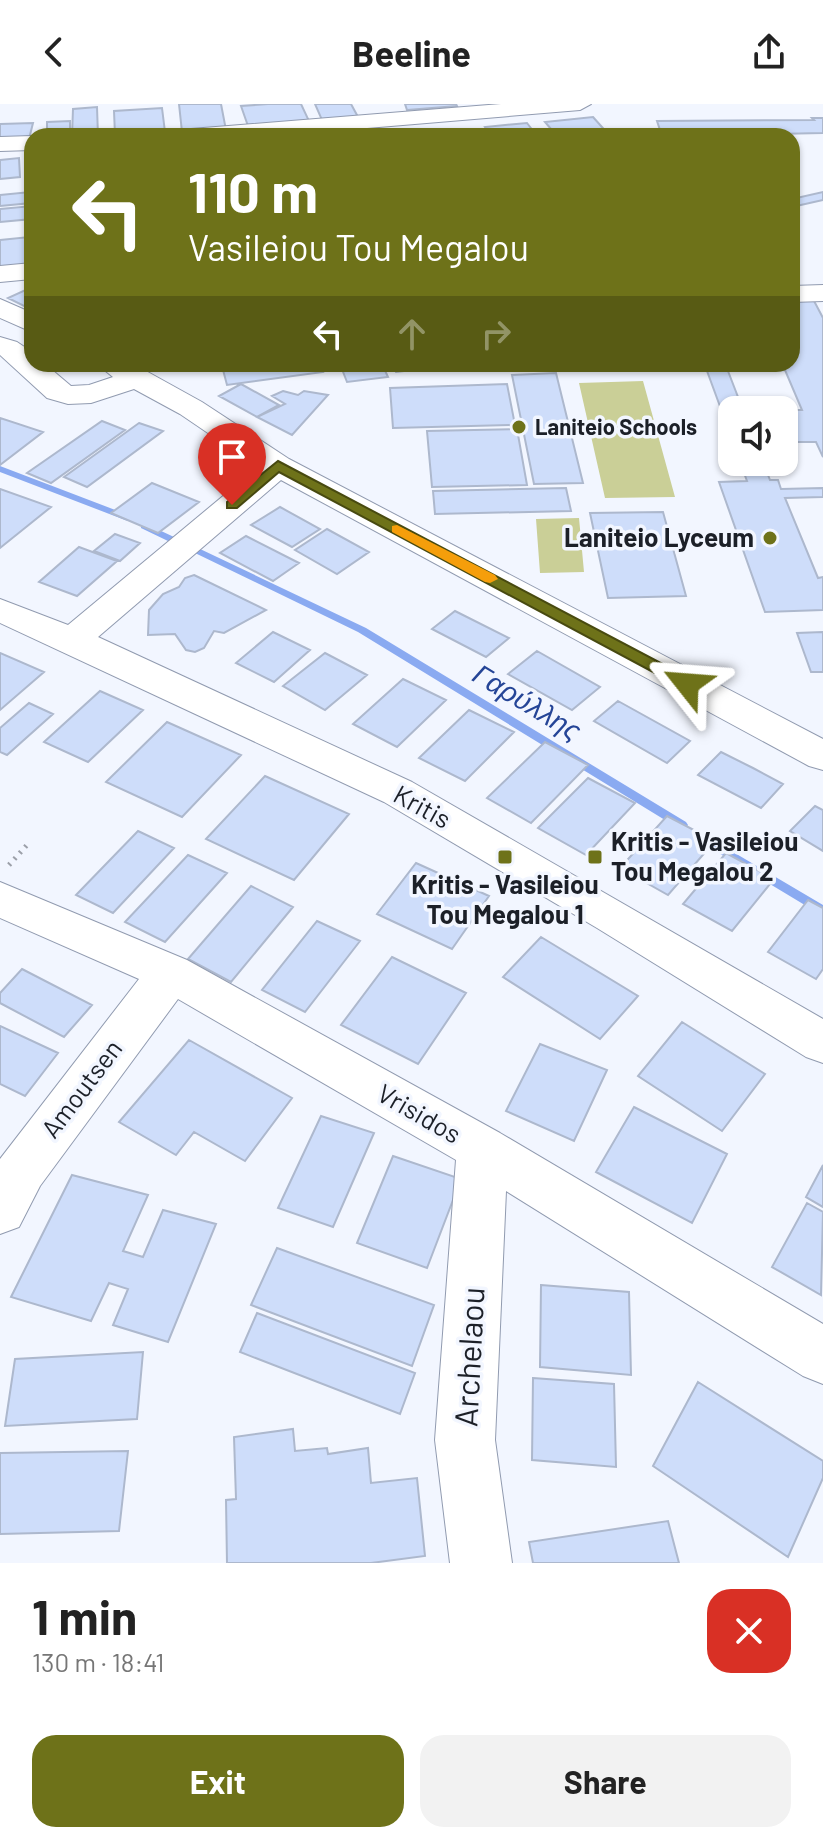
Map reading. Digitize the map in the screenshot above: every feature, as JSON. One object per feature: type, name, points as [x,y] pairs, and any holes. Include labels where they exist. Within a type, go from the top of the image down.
[{"type":"street","points":[[301,128],[580,104]]},
{"type":"street","points":[[0,144],[24,143]]},
{"type":"street","points":[[0,274],[24,272]]},
{"type":"street","points":[[800,294],[823,293]]},
{"type":"street","points":[[0,308],[24,320]]},
{"type":"street","points":[[0,345],[24,361]]},
{"type":"street","points":[[38,372],[51,388],[68,395],[91,395],[123,372]]},
{"type":"street","points":[[126,372],[191,408],[278,466],[823,756]]},
{"type":"street","points":[[72,640],[278,466]]},
{"type":"street","name":"Kritis","points":[[0,610],[72,640],[398,792],[613,916],[823,1043]]},
{"type":"street","name":"Vrisidos","points":[[0,899],[171,973],[482,1149],[823,1356]]},
{"type":"street","name":"Amoutsen","points":[[0,1210],[22,1169],[171,973]]},
{"type":"street","name":"Archelaou","points":[[481,1563],[465,1440],[482,1149]]},
{"type":"path","points":[[0,875],[27,845]]},
{"type":"green space","points":[[643,381],[675,497],[605,498],[579,383]]},
{"type":"green space","points":[[579,518],[584,572],[540,573],[536,519]]},
{"type":"building","points":[[179,104],[221,104],[226,128],[182,128]]},
{"type":"building","points":[[301,104],[309,121],[248,126],[241,106]]},
{"type":"building","points":[[315,104],[351,104],[358,117],[322,120]]},
{"type":"building","points":[[405,104],[456,104],[457,106],[407,110]]},
{"type":"building","points":[[97,107],[98,128],[72,128],[73,109]]},
{"type":"building","points":[[162,108],[164,128],[115,128],[114,111]]},
{"type":"building","points":[[593,117],[603,128],[550,128],[545,122]]},
{"type":"building","points":[[812,118],[823,118],[823,133],[800,133],[800,128],[659,128],[657,121],[814,120]]},
{"type":"building","points":[[70,121],[70,128],[47,128],[47,122]]},
{"type":"building","points":[[33,123],[32,128],[24,128],[24,139],[0,140],[0,124]]},
{"type":"building","points":[[527,123],[531,128],[486,128]]},
{"type":"building","points":[[19,158],[20,177],[0,179],[0,160]]},
{"type":"building","points":[[823,192],[823,200],[800,205],[800,197]]},
{"type":"building","points":[[24,193],[24,204],[0,206],[0,195]]},
{"type":"building","points":[[24,207],[24,220],[0,222],[0,209]]},
{"type":"building","points":[[24,238],[24,266],[0,268],[0,240]]},
{"type":"building","points":[[24,291],[24,306],[8,298]]},
{"type":"building","points":[[800,299],[813,299],[823,318],[823,457],[816,442],[798,442],[798,410],[802,410],[786,372],[800,372]]},
{"type":"building","points":[[224,372],[323,372],[227,385]]},
{"type":"building","points":[[343,372],[386,372],[388,377],[347,382]]},
{"type":"building","points":[[707,372],[728,372],[738,396],[718,396],[718,401]]},
{"type":"building","points":[[556,373],[583,483],[534,484],[512,375]]},
{"type":"building","points":[[241,384],[279,405],[257,417],[219,396]]},
{"type":"building","points":[[507,384],[515,425],[393,428],[390,388]]},
{"type":"building","points":[[283,391],[298,395],[304,391],[328,395],[292,435],[257,417],[285,404],[272,396]]},
{"type":"building","points":[[0,418],[43,432],[0,465]]},
{"type":"building","points":[[102,421],[125,430],[51,483],[27,473]]},
{"type":"building","points":[[139,423],[163,431],[87,487],[64,477]]},
{"type":"building","points":[[517,429],[527,485],[432,487],[427,431]]},
{"type":"building","name":"Laniteio Lyceum","points":[[745,476],[768,476],[770,480],[778,480],[781,489],[823,488],[823,497],[785,498],[818,578],[823,577],[823,610],[765,612],[719,482],[747,481]]},
{"type":"building","points":[[152,483],[199,502],[158,533],[111,513]]},
{"type":"building","points":[[566,488],[571,511],[435,514],[433,491]]},
{"type":"building","points":[[0,489],[51,507],[0,548]]},
{"type":"building","points":[[280,507],[320,529],[292,547],[251,525]]},
{"type":"building","points":[[663,512],[686,596],[608,598],[590,513]]},
{"type":"building","points":[[327,529],[369,552],[337,574],[295,550]]},
{"type":"building","points":[[115,534],[140,543],[120,561],[94,551]]},
{"type":"building","points":[[246,536],[299,563],[273,581],[220,553]]},
{"type":"building","points":[[79,547],[117,561],[77,596],[39,582]]},
{"type":"building","points":[[194,575],[266,610],[224,633],[214,631],[204,648],[195,652],[186,650],[175,634],[148,635],[149,610],[163,594]]},
{"type":"building","points":[[455,611],[509,638],[486,657],[432,629]]},
{"type":"building","points":[[273,632],[310,650],[274,682],[236,663]]},
{"type":"building","points":[[823,632],[823,672],[811,672],[797,633]]},
{"type":"building","points":[[823,632],[823,672],[811,672],[797,633]]},
{"type":"building","points":[[537,651],[600,687],[572,710],[508,674]]},
{"type":"building","points":[[0,653],[44,672],[0,710]]},
{"type":"building","points":[[325,653],[367,675],[325,710],[283,686]]},
{"type":"building","points":[[403,679],[446,700],[397,747],[353,724]]},
{"type":"building","points":[[100,691],[143,710],[88,762],[44,742]]},
{"type":"building","points":[[618,701],[690,741],[667,763],[594,721]]},
{"type":"building","points":[[29,703],[53,714],[7,755],[0,752],[0,728]]},
{"type":"building","points":[[469,710],[514,732],[465,781],[419,758]]},
{"type":"building","points":[[167,722],[241,755],[182,817],[106,782]]},
{"type":"building","points":[[545,742],[588,765],[531,823],[487,798]]},
{"type":"building","points":[[721,752],[783,784],[761,808],[698,775]]},
{"type":"building","points":[[265,776],[349,814],[294,880],[206,839]]},
{"type":"building","points":[[588,778],[635,803],[586,855],[538,828]]},
{"type":"building","points":[[815,806],[823,810],[823,851],[790,831]]},
{"type":"building","points":[[667,816],[715,841],[668,895],[620,868]]},
{"type":"building","points":[[138,831],[174,848],[113,913],[76,895]]},
{"type":"building","points":[[726,853],[774,879],[732,931],[683,904]]},
{"type":"building","points":[[188,855],[227,873],[165,942],[125,922]]},
{"type":"building","points":[[416,863],[489,896],[452,949],[377,914]]},
{"type":"building","points":[[251,886],[293,907],[231,982],[188,959]]},
{"type":"building","points":[[808,900],[823,908],[823,969],[816,979],[768,952]]},
{"type":"building","points":[[317,921],[360,941],[305,1012],[262,990]]},
{"type":"building","points":[[541,937],[638,996],[600,1039],[503,977]]},
{"type":"building","points":[[392,957],[466,993],[418,1064],[341,1025]]},
{"type":"building","points":[[22,969],[92,1005],[64,1037],[0,1003],[0,993]]},
{"type":"building","points":[[682,1022],[765,1074],[722,1131],[638,1076]]},
{"type":"building","points":[[0,1026],[58,1053],[25,1096],[0,1084]]},
{"type":"building","points":[[189,1040],[292,1098],[245,1161],[194,1132],[176,1155],[119,1122]]},
{"type":"building","points":[[540,1044],[607,1070],[574,1141],[506,1111]]},
{"type":"building","points":[[634,1107],[727,1154],[692,1223],[596,1172]]},
{"type":"building","points":[[321,1116],[374,1133],[333,1227],[278,1208]]},
{"type":"building","points":[[393,1156],[461,1179],[427,1268],[357,1243]]},
{"type":"building","points":[[823,1165],[823,1207],[806,1197]]},
{"type":"building","points":[[72,1175],[148,1195],[123,1251],[143,1257],[163,1210],[216,1224],[168,1342],[113,1325],[128,1289],[109,1283],[91,1321],[11,1297]]},
{"type":"building","points":[[807,1203],[823,1212],[821,1295],[772,1267]]},
{"type":"building","points":[[277,1248],[434,1305],[412,1366],[251,1305]]},
{"type":"building","points":[[541,1285],[629,1292],[631,1375],[540,1367]]},
{"type":"building","points":[[257,1313],[415,1373],[400,1414],[240,1352]]},
{"type":"building","points":[[143,1352],[137,1419],[5,1426],[15,1359]]},
{"type":"building","points":[[533,1378],[614,1384],[616,1467],[532,1460]]},
{"type":"building","points":[[698,1382],[823,1461],[823,1478],[788,1557],[653,1466]]},
{"type":"building","points":[[293,1429],[295,1451],[327,1448],[328,1454],[368,1448],[371,1483],[417,1478],[425,1556],[371,1563],[227,1563],[226,1500],[236,1499],[234,1437]]},
{"type":"building","points":[[128,1451],[119,1531],[0,1534],[0,1453]]},
{"type":"building","points":[[668,1521],[679,1563],[533,1563],[529,1542]]},
{"type":"waterway","name":"Γαρύλλης","points":[[0,469],[128,518]]},
{"type":"waterway","name":"Γαρύλλης","points":[[144,526],[171,539]]},
{"type":"waterway","name":"Γαρύλλης","points":[[198,551],[362,630],[682,825]]},
{"type":"waterway","name":"Γαρύλλης","points":[[701,837],[823,911]]},
{"type":"slow traffic","points":[[397,529],[490,579]]},
{"type":"place","name":"Laniteio Schools","points":[[519,427]]},
{"type":"place","name":"Laniteio Lyceum","points":[[770,538]]},
{"type":"place","name":"Kritis - Vasileiou Tou Megalou 1","points":[[505,857]]},
{"type":"place","name":"Kritis - Vasileiou Tou Megalou 2","points":[[595,857]]},
{"type":"route","points":[[232,505],[278,466],[687,684]]}]
